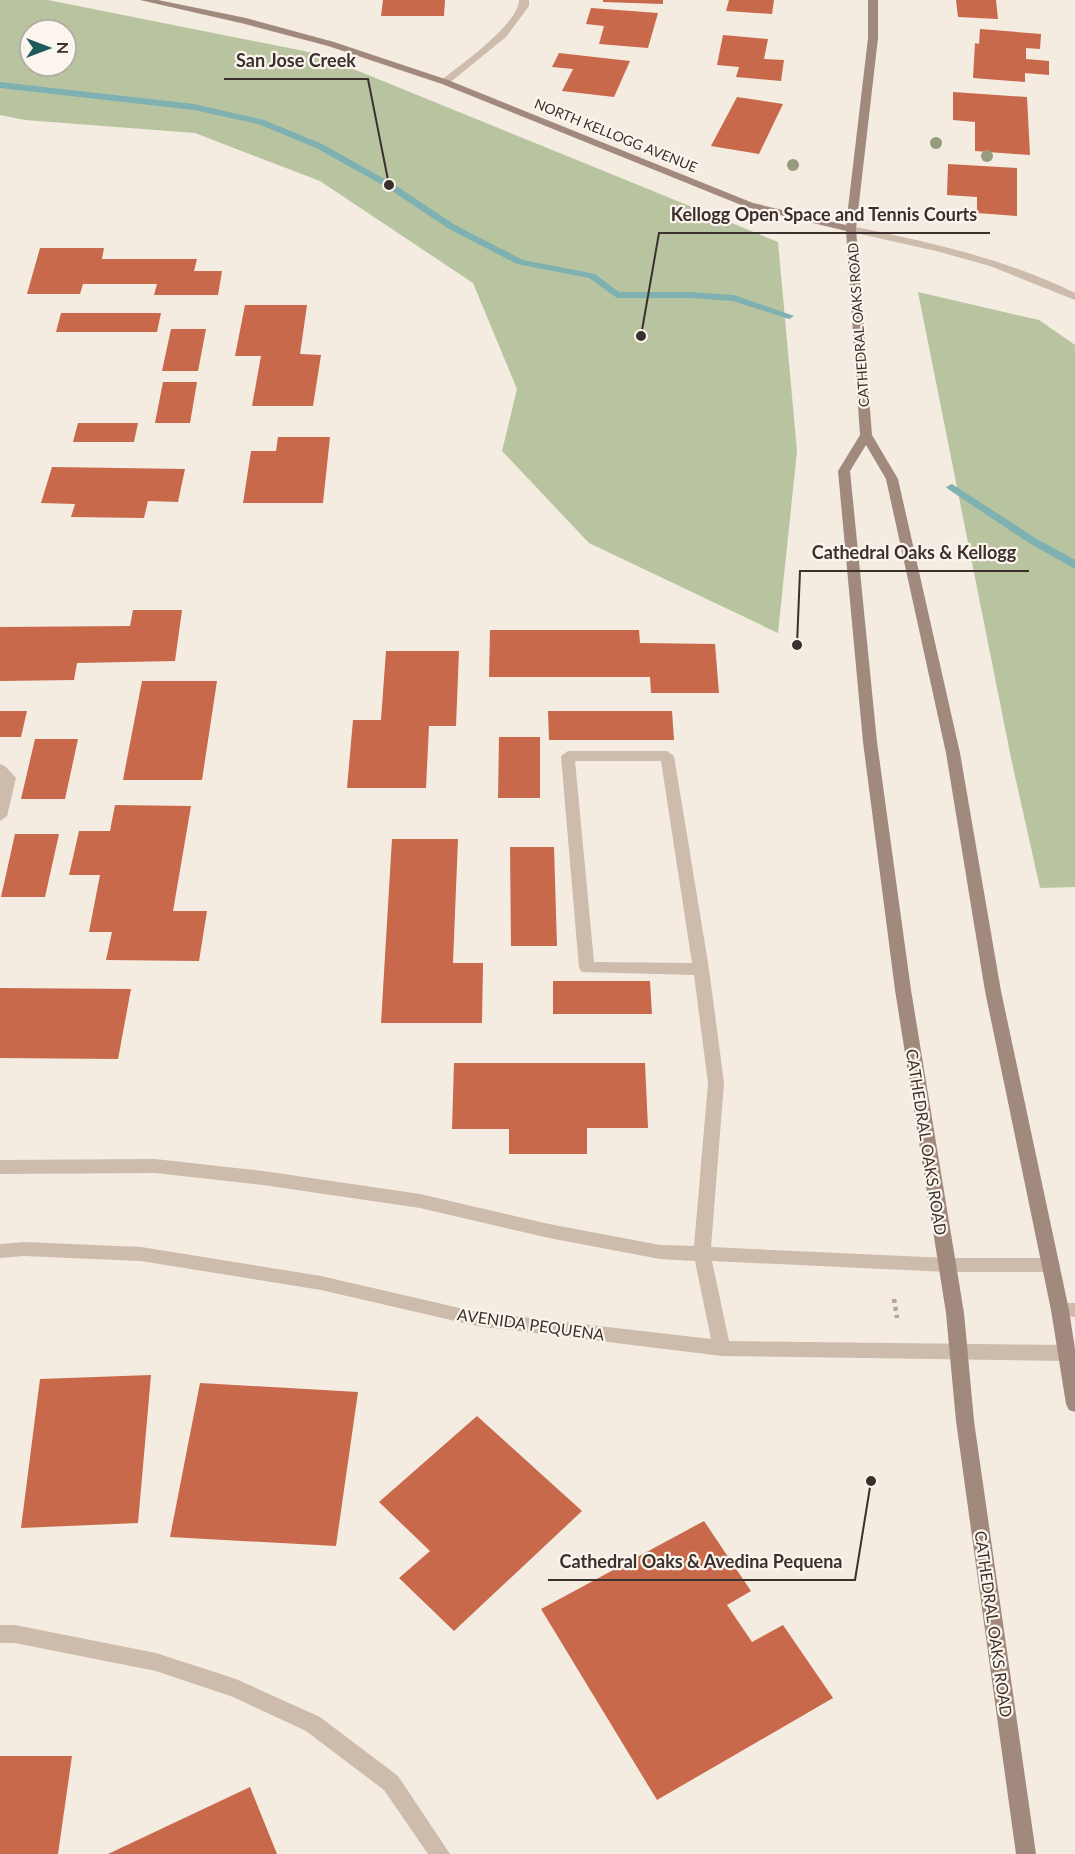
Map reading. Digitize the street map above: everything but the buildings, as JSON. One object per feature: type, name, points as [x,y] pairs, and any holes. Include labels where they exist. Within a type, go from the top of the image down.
[{"type":"main road","name":"NORTH KELLOGG AVENUE","points":[[144,0],[256,24],[331,44],[445,82],[750,205],[851,229]]},
{"type":"main road","name":"CATHEDRAL OAKS ROAD","points":[[873,0],[873,38],[851,229],[866,435],[892,479],[953,753],[993,991],[1051,1266],[1067,1310],[1066,1353],[1075,1404]]},
{"type":"main road","name":"CATHEDRAL OAKS ROAD","points":[[866,435],[844,471],[869,730],[903,990],[960,1352],[965,1421],[1026,1854]]},
{"type":"street","points":[[445,82],[503,35],[524,6],[525,0]]},
{"type":"street","name":"NORTH KELLOGG AVENUE","points":[[851,229],[992,261],[1045,281],[1075,297]]},
{"type":"street","points":[[701,969],[587,968],[568,756],[667,756],[701,969],[716,1083],[702,1254],[722,1348]]},
{"type":"street","points":[[0,769],[9,778],[0,816]]},
{"type":"street","points":[[0,1167],[155,1166],[263,1178],[420,1201],[549,1231],[660,1252],[947,1265],[1051,1266]]},
{"type":"street","name":"AVENIDA PEQUENA","points":[[0,1251],[24,1249],[141,1254],[321,1283],[477,1319],[722,1348],[1066,1353]]},
{"type":"street","points":[[0,1634],[15,1634],[156,1662],[236,1689],[313,1724],[391,1783],[440,1854]]},
{"type":"path","points":[[894,1299],[897,1318]]},
{"type":"green space","points":[[0,0],[48,0],[314,53],[778,242],[797,451],[778,633],[589,543],[502,451],[517,389],[473,283],[320,181],[195,133],[25,120],[0,115]]},
{"type":"green space","points":[[918,292],[1039,320],[1075,345],[1075,887],[1040,888],[1011,758]]},
{"type":"waterway","points":[[0,85],[194,107],[261,122],[319,146],[389,185],[452,227],[520,262],[592,276],[617,295],[690,295],[734,298],[789,316]]},
{"type":"waterway","points":[[952,487],[1033,541],[1075,565]]},
{"type":"place","name":"San Jose Creek","points":[[389,185]]},
{"type":"place","name":"Kellogg Open Space and Tennis Courts","points":[[641,336]]},
{"type":"place","name":"Cathedral Oaks & Kellogg","points":[[797,645]]},
{"type":"place","name":"Cathedral Oaks & Avedina Pequena","points":[[871,1481]]}]
